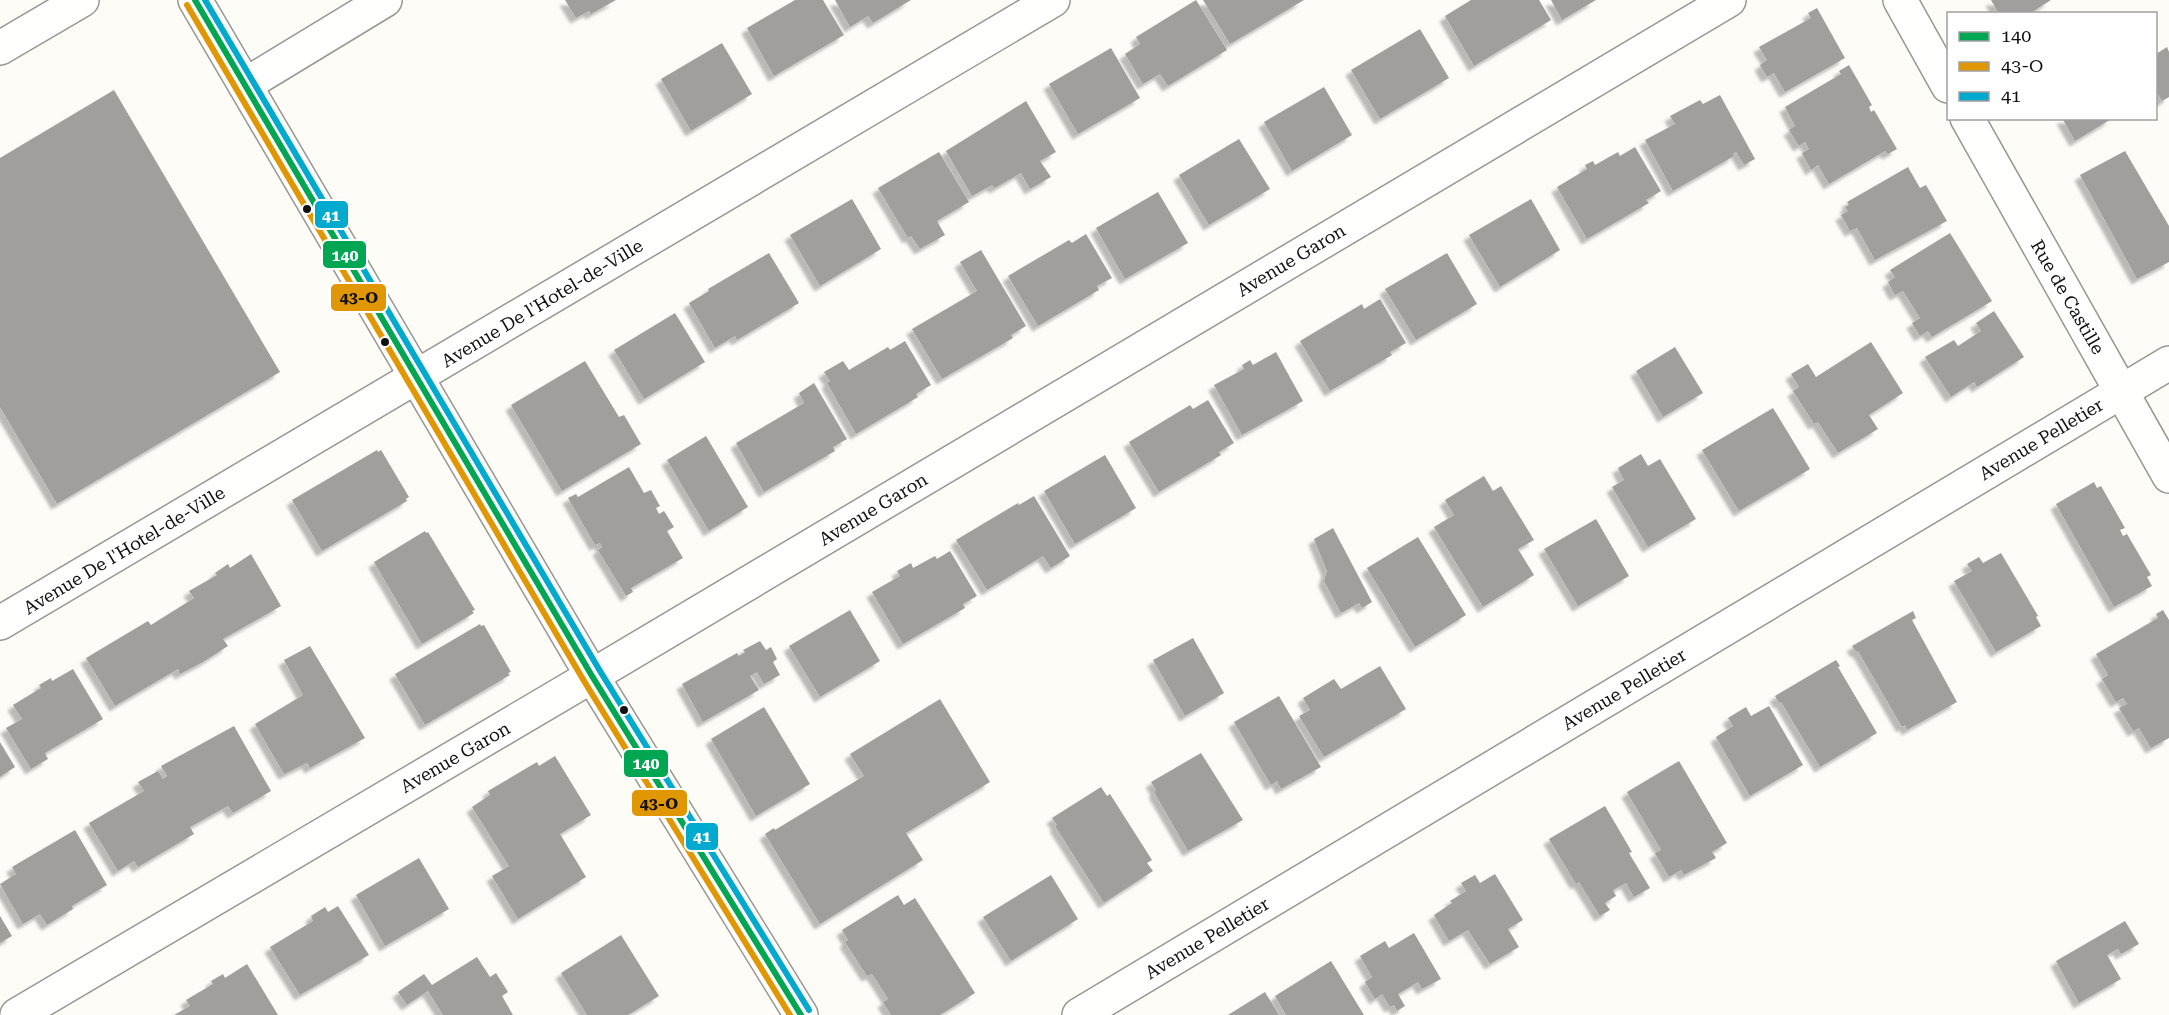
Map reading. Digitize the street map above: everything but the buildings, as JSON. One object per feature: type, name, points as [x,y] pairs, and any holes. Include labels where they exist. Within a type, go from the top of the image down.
[{"type":"street","points":[[0,48],[82,0]]},
{"type":"street","points":[[195,0],[592,676],[801,1015]]},
{"type":"street","points":[[245,85],[385,0]]},
{"type":"street","name":"Avenue De l'Hotel-de-Ville","points":[[0,623],[1053,0]]},
{"type":"street","name":"Avenue Garon","points":[[17,1015],[1729,0]]},
{"type":"street","points":[[1900,0],[1947,84]]},
{"type":"street","name":"Rue de Castille","points":[[1968,120],[2169,476]]},
{"type":"street","name":"Avenue Pelletier","points":[[1079,1015],[2169,363]]},
{"type":"transit line","name":"140","points":[[195,0],[592,676],[801,1015]]},
{"type":"transit line","name":"41","points":[[205,0],[600,671],[809,1010]]},
{"type":"transit line","name":"43-O","points":[[187,5],[584,681],[790,1015]]}]
